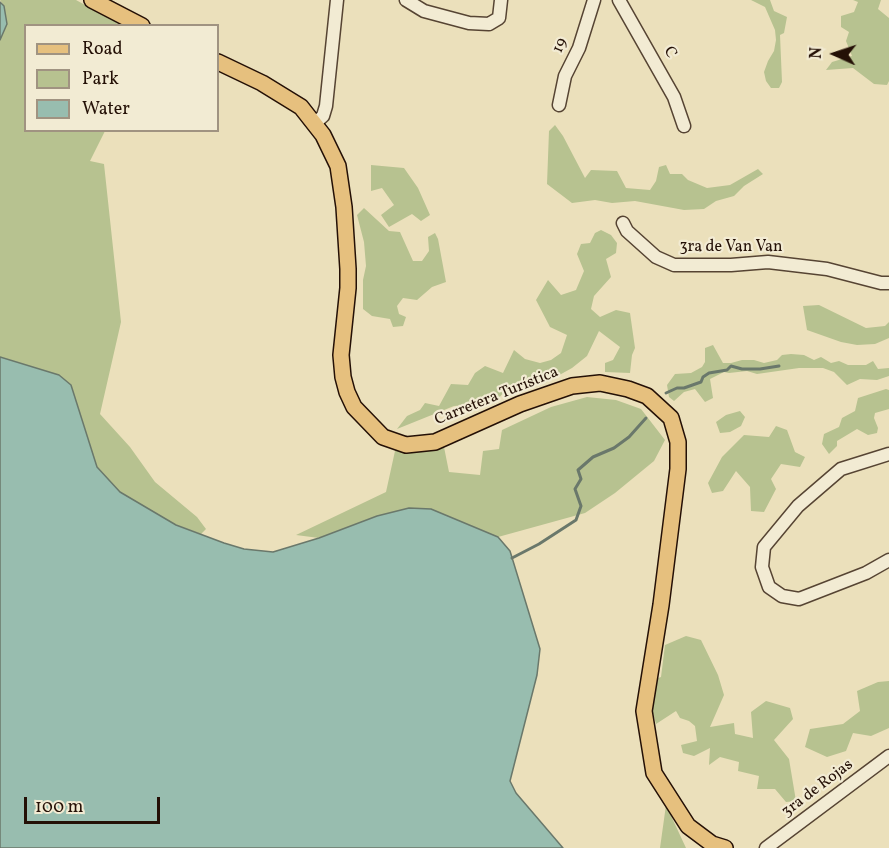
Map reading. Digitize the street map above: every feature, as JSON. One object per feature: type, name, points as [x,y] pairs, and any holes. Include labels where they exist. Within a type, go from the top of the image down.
[{"type":"main road","points":[[92,0],[138,24]]},
{"type":"main road","name":"Carretera Turística","points":[[219,62],[262,83],[301,107],[323,135],[338,166],[344,207],[348,288],[341,355],[343,377],[354,407],[383,436],[406,445],[435,442],[520,404],[572,386],[600,383],[647,396],[671,418],[678,442],[678,469],[661,605],[644,711],[654,773],[688,826],[712,844],[725,848]]},
{"type":"street","points":[[314,124],[323,116],[327,106],[337,0]]},
{"type":"street","points":[[406,0],[424,11],[469,23],[489,24],[499,18],[501,0]]},
{"type":"street","name":"19","points":[[559,105],[565,76],[579,48],[594,0]]},
{"type":"street","name":"C","points":[[619,0],[674,98],[684,126]]},
{"type":"street","name":"3ra de Van Van","points":[[623,223],[627,231],[656,257],[674,265],[731,265],[768,262],[827,269],[889,283]]},
{"type":"street","points":[[889,454],[842,469],[798,506],[764,547],[762,567],[769,587],[782,596],[799,599],[866,573],[889,560]]},
{"type":"street","name":"3ra de Rojas","points":[[766,848],[889,756]]},
{"type":"green space","points":[[0,0],[76,0],[119,24],[24,24],[24,132],[104,132],[90,161],[104,164],[121,322],[100,414],[130,447],[155,482],[197,517],[206,529],[201,534],[176,525],[120,492],[97,467],[71,385],[59,375],[0,357],[0,40],[4,6]]},
{"type":"green space","points":[[751,0],[770,0],[774,11],[787,17],[784,33],[780,35],[782,82],[779,88],[771,88],[764,72],[774,51],[775,30],[765,7]]},
{"type":"green space","points":[[853,0],[881,0],[878,9],[889,18],[889,81],[887,85],[874,84],[853,68],[826,70],[832,62],[852,56],[846,41],[849,32],[841,27],[841,16],[854,12],[858,2]]},
{"type":"green space","points":[[555,125],[585,178],[591,170],[617,171],[626,188],[650,190],[656,181],[659,167],[666,165],[670,174],[682,174],[688,180],[707,188],[730,185],[758,169],[763,174],[744,186],[734,196],[716,201],[704,209],[684,210],[635,201],[612,203],[595,200],[572,203],[547,184],[549,131]]},
{"type":"green space","points":[[371,165],[404,168],[418,188],[430,215],[421,221],[412,214],[389,227],[381,215],[394,205],[382,188],[371,191]]},
{"type":"green space","points":[[364,208],[389,231],[400,232],[413,261],[422,261],[429,251],[428,237],[435,233],[438,239],[446,282],[432,287],[417,300],[403,298],[397,306],[399,314],[406,317],[403,326],[393,327],[390,319],[372,316],[363,309],[363,280],[366,266],[364,242],[357,215]]},
{"type":"green space","points":[[601,230],[611,235],[617,243],[616,253],[606,259],[611,277],[594,296],[591,309],[600,317],[616,310],[630,313],[635,348],[630,373],[605,372],[605,363],[613,360],[620,347],[599,331],[587,356],[572,368],[545,383],[527,385],[503,393],[495,403],[454,406],[397,429],[407,416],[420,410],[425,403],[439,406],[451,384],[468,385],[475,373],[485,366],[503,373],[514,350],[525,359],[540,363],[551,360],[561,353],[567,335],[550,327],[536,300],[548,280],[561,295],[576,290],[584,271],[577,254],[581,244],[590,243],[595,233]]},
{"type":"green space","points":[[819,305],[866,328],[885,326],[889,322],[889,338],[875,344],[857,345],[807,330],[803,306]]},
{"type":"green space","points":[[713,345],[723,363],[754,360],[764,363],[777,360],[782,355],[804,355],[814,360],[821,357],[831,363],[839,361],[848,365],[866,365],[873,361],[878,369],[889,368],[889,376],[877,380],[860,379],[847,385],[834,372],[823,368],[799,368],[757,374],[747,371],[724,372],[710,379],[713,398],[705,402],[695,389],[684,392],[674,401],[669,397],[667,385],[675,374],[691,373],[702,367],[705,362],[705,348]]},
{"type":"green space","points":[[889,390],[889,409],[875,413],[877,433],[868,435],[857,429],[837,441],[837,446],[829,454],[822,444],[824,434],[839,427],[842,418],[855,411],[858,398]]},
{"type":"green space","points":[[587,397],[616,400],[641,409],[665,440],[654,461],[615,493],[585,513],[498,537],[431,509],[377,516],[319,538],[296,535],[386,492],[395,451],[444,447],[449,472],[480,475],[483,451],[499,449],[502,430],[551,407]]},
{"type":"green space","points":[[740,411],[745,417],[741,426],[730,432],[720,433],[716,422],[726,415]]},
{"type":"green space","points":[[776,426],[787,430],[795,452],[805,457],[800,467],[781,464],[771,479],[776,489],[764,512],[751,511],[750,487],[736,471],[723,491],[712,493],[708,483],[722,457],[744,435],[769,437]]},
{"type":"green space","points":[[686,636],[701,640],[718,675],[724,695],[710,727],[734,723],[735,734],[753,738],[751,712],[766,701],[790,708],[793,719],[774,740],[789,759],[796,801],[786,802],[775,789],[757,789],[759,776],[738,771],[739,762],[720,757],[709,765],[710,748],[694,756],[683,753],[681,745],[697,741],[695,726],[680,718],[676,711],[656,724],[651,706],[655,679],[661,677],[665,645]]},
{"type":"green space","points":[[889,681],[889,728],[871,736],[853,733],[846,751],[827,757],[805,747],[810,729],[843,724],[860,711],[857,691],[878,682]]},
{"type":"green space","points":[[666,805],[686,848],[660,848]]},
{"type":"water","points":[[0,2],[4,6],[7,24],[0,40]]},
{"type":"water","points":[[0,357],[59,375],[71,385],[97,467],[120,492],[176,525],[224,543],[244,549],[273,552],[319,538],[377,516],[409,508],[431,509],[498,537],[510,551],[540,649],[537,675],[510,781],[516,793],[563,848],[0,848]]},
{"type":"waterway","points":[[666,393],[701,382],[703,377],[709,373],[727,370],[731,366],[742,369],[779,366]]},
{"type":"waterway","points":[[512,558],[576,520],[581,506],[575,489],[581,479],[578,470],[593,457],[614,448],[629,437],[646,418]]}]
